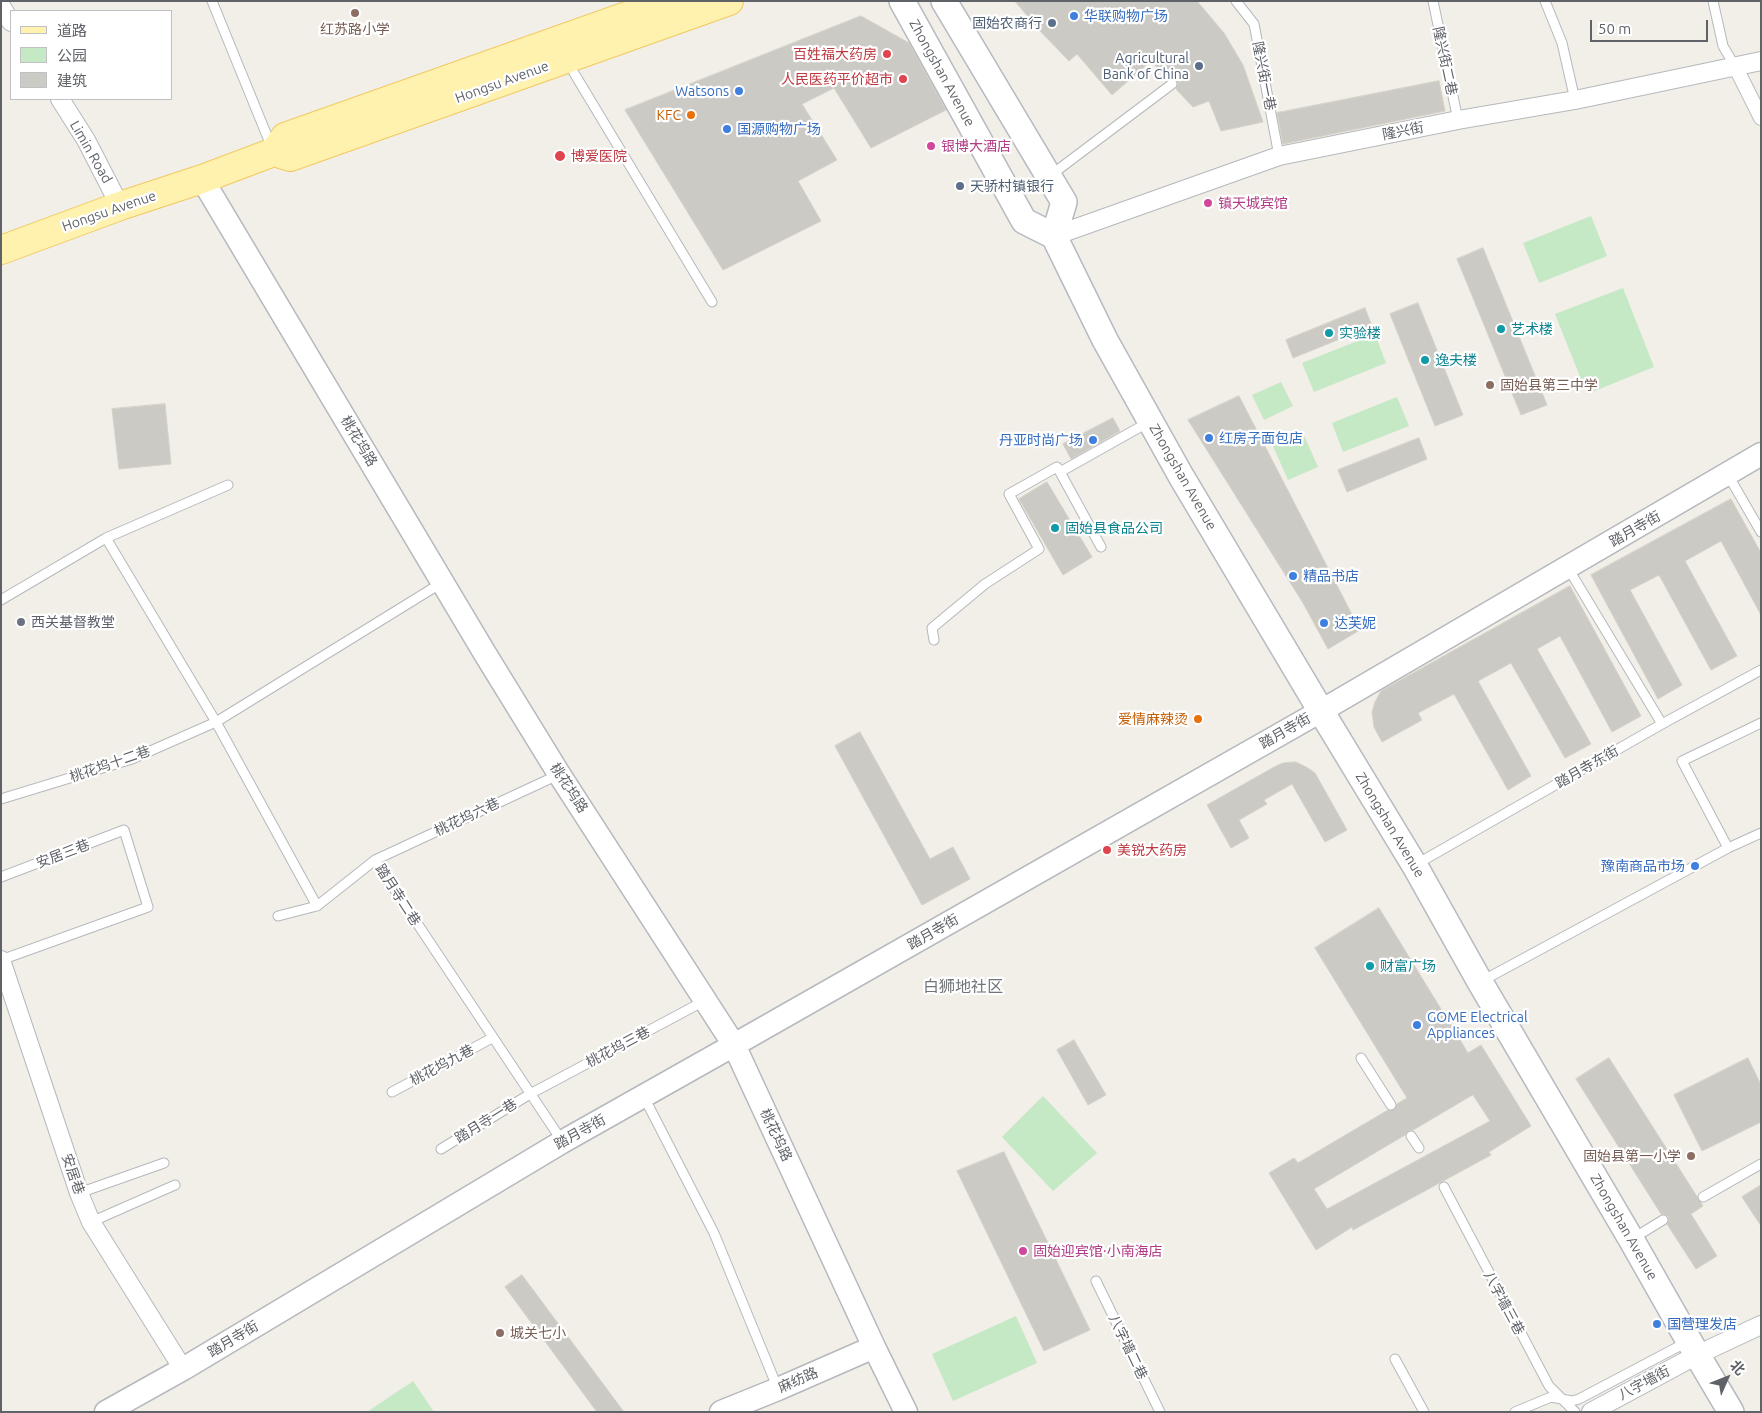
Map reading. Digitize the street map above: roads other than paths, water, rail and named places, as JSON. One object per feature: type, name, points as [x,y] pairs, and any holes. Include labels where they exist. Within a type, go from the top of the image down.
[{"type":"main road","name":"Hongsu Avenue","points":[[1,250],[274,152],[285,137],[668,1]]},
{"type":"main road","name":"Hongsu Avenue","points":[[274,152],[290,157],[729,1]]},
{"type":"main road","name":"Zhongshan Avenue","points":[[902,1],[1024,221],[1054,236],[1105,340],[1182,476],[1415,866],[1480,982],[1732,1412]]},
{"type":"main road","points":[[944,1],[1064,202],[1054,236]]},
{"type":"street","points":[[1,6],[10,20]]},
{"type":"street","name":"隆兴街","points":[[1054,236],[1279,156],[1458,120],[1575,100],[1736,68],[1761,61]]},
{"type":"street","points":[[1736,68],[1761,118]]},
{"type":"street","name":"Limin Road","points":[[61,100],[86,140],[120,206]]},
{"type":"street","name":"桃花坞路","points":[[202,179],[559,774],[734,1046],[906,1412]]},
{"type":"street","name":"踏月寺街","points":[[106,1412],[183,1369],[562,1142],[1321,711],[1761,454]]},
{"type":"street","name":"安居巷","points":[[1,960],[79,1192],[91,1222],[183,1369]]},
{"type":"street","name":"八字墙街","points":[[1591,1412],[1693,1348],[1761,1325]]},
{"type":"street","name":"麻纺路","points":[[721,1412],[874,1347]]},
{"type":"lane","points":[[212,1],[274,152]]},
{"type":"lane","name":"隆兴街一巷","points":[[1236,1],[1254,24],[1279,156]]},
{"type":"lane","name":"隆兴街二巷","points":[[1433,1],[1458,120]]},
{"type":"lane","points":[[1545,1],[1562,43],[1575,100]]},
{"type":"lane","points":[[1713,1],[1723,46],[1736,68]]},
{"type":"lane","points":[[574,73],[712,302]]},
{"type":"lane","points":[[1049,176],[1172,84]]},
{"type":"lane","points":[[1060,472],[1151,421]]},
{"type":"lane","points":[[934,640],[932,628],[985,584],[1039,549],[1009,494],[1057,467],[1101,546]]},
{"type":"lane","points":[[1728,474],[1761,532]]},
{"type":"lane","points":[[1,600],[106,538],[228,485]]},
{"type":"lane","points":[[106,538],[216,722],[317,906],[278,916]]},
{"type":"lane","points":[[1568,568],[1662,724]]},
{"type":"lane","name":"桃花坞十二巷","points":[[1,799],[132,759],[216,722],[444,582]]},
{"type":"lane","name":"踏月寺东街","points":[[1415,866],[1662,724],[1761,670]]},
{"type":"lane","points":[[1728,848],[1682,761],[1761,724]]},
{"type":"lane","name":"桃花坞六巷","points":[[375,860],[559,774]]},
{"type":"lane","name":"安居三巷","points":[[1,877],[124,830],[148,907],[1,960]]},
{"type":"lane","points":[[1480,982],[1728,848],[1761,833]]},
{"type":"lane","name":"踏月寺二巷","points":[[317,906],[375,860],[562,1142]]},
{"type":"lane","name":"桃花坞三巷","points":[[530,1094],[706,1000]]},
{"type":"lane","name":"桃花坞九巷","points":[[392,1092],[492,1038]]},
{"type":"lane","points":[[1361,1058],[1391,1105]]},
{"type":"lane","name":"踏月寺一巷","points":[[441,1149],[530,1094]]},
{"type":"lane","points":[[644,1096],[714,1233],[778,1389]]},
{"type":"lane","points":[[1411,1136],[1419,1148]]},
{"type":"lane","points":[[79,1192],[164,1163]]},
{"type":"lane","points":[[1703,1197],[1761,1164]]},
{"type":"lane","points":[[91,1222],[175,1185]]},
{"type":"lane","name":"八字墙三巷","points":[[1444,1187],[1549,1386],[1575,1412]]},
{"type":"lane","points":[[1632,1239],[1663,1220]]},
{"type":"lane","name":"八字墙二巷","points":[[1096,1281],[1160,1412]]},
{"type":"lane","points":[[1515,1412],[1551,1397],[1572,1401],[1579,1399],[1693,1348]]},
{"type":"lane","points":[[1395,1359],[1424,1412]]},
{"type":"place","name":"红苏路小学","points":[[355,13]]},
{"type":"place","name":"华联购物广场","points":[[1074,16]]},
{"type":"place","name":"固始农商行","points":[[1052,23]]},
{"type":"place","name":"百姓福大药房","points":[[887,54]]},
{"type":"place","name":"Agricultural Bank of China","points":[[1199,66]]},
{"type":"place","name":"人民医药平价超市","points":[[903,79]]},
{"type":"place","name":"Watsons","points":[[739,91]]},
{"type":"place","name":"KFC","points":[[691,115]]},
{"type":"place","name":"国源购物广场","points":[[727,129]]},
{"type":"place","name":"银博大酒店","points":[[931,146]]},
{"type":"place","name":"博爱医院","points":[[560,156]]},
{"type":"place","name":"天骄村镇银行","points":[[960,186]]},
{"type":"place","name":"镇天城宾馆","points":[[1208,203]]},
{"type":"place","name":"艺术楼","points":[[1501,329]]},
{"type":"place","name":"实验楼","points":[[1329,333]]},
{"type":"place","name":"逸夫楼","points":[[1425,360]]},
{"type":"place","name":"固始县第三中学","points":[[1490,385]]},
{"type":"place","name":"红房子面包店","points":[[1209,438]]},
{"type":"place","name":"丹亚时尚广场","points":[[1093,440]]},
{"type":"place","name":"固始县食品公司","points":[[1055,528]]},
{"type":"place","name":"精品书店","points":[[1293,576]]},
{"type":"place","name":"西关基督教堂","points":[[21,622]]},
{"type":"place","name":"达芙妮","points":[[1324,623]]},
{"type":"place","name":"爱情麻辣烫","points":[[1198,719]]},
{"type":"place","name":"美锐大药房","points":[[1107,850]]},
{"type":"place","name":"豫南商品市场","points":[[1695,866]]},
{"type":"place","name":"财富广场","points":[[1370,966]]},
{"type":"place","name":"GOME Electrical Appliances","points":[[1417,1025]]},
{"type":"place","name":"固始县第一小学","points":[[1691,1156]]},
{"type":"place","name":"固始迎宾馆·小南海店","points":[[1023,1251]]},
{"type":"place","name":"国营理发店","points":[[1657,1324]]},
{"type":"place","name":"城关七小","points":[[500,1333]]},
{"type":"district","name":"白狮地社区","points":[[963,987]]}]
